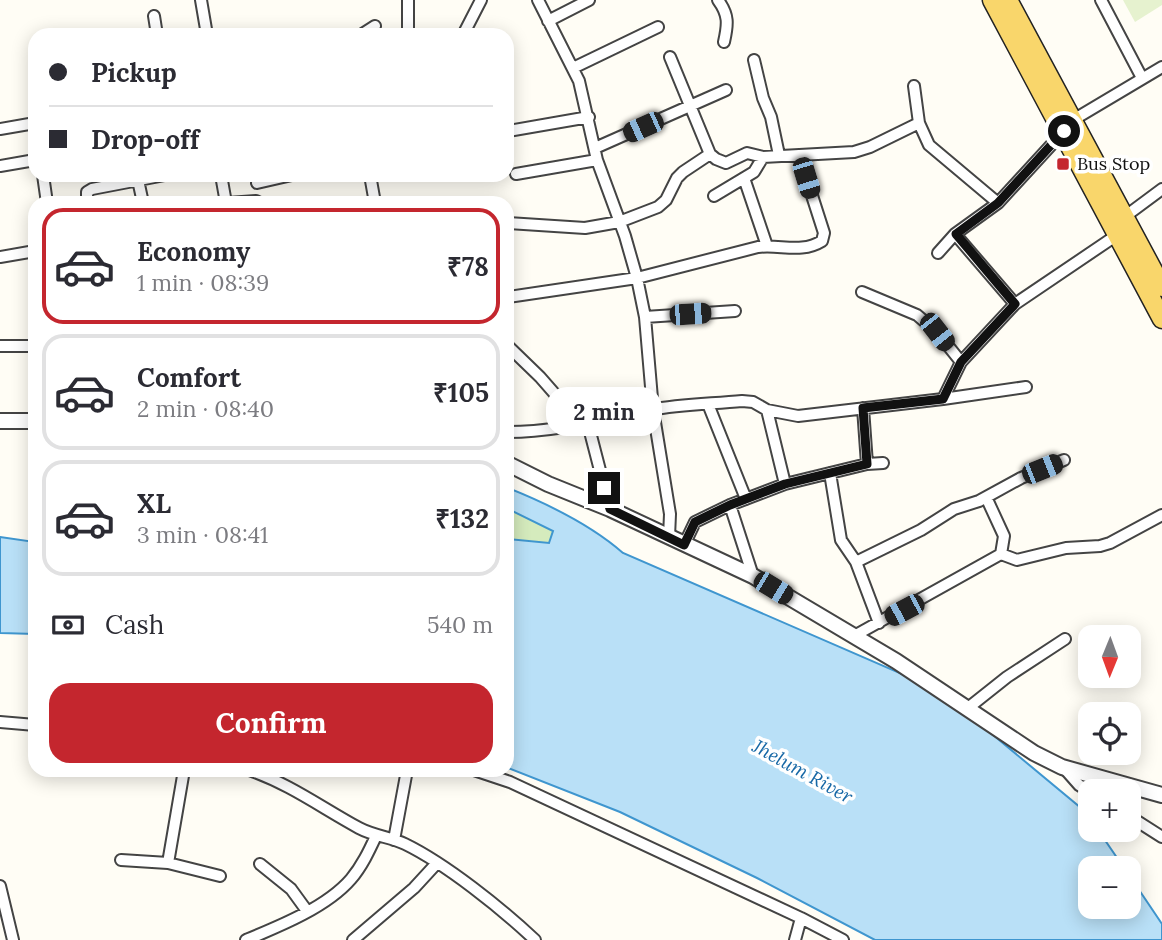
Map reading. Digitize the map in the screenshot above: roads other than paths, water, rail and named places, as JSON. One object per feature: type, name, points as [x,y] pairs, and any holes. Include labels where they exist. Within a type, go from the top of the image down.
[{"type":"main road","points":[[992,0],[1162,287]]},
{"type":"main road","points":[[1008,0],[1069,126],[1117,235],[1162,319]]},
{"type":"street","points":[[201,0],[206,28]]},
{"type":"street","points":[[408,0],[408,28]]},
{"type":"street","points":[[467,28],[481,0]]},
{"type":"street","points":[[538,0],[579,81],[596,154],[637,278],[645,317],[653,410],[670,514],[669,537]]},
{"type":"street","points":[[548,21],[589,0]]},
{"type":"street","points":[[718,0],[729,21],[724,42]]},
{"type":"street","points":[[1101,0],[1142,78]]},
{"type":"street","points":[[154,16],[156,28]]},
{"type":"street","points":[[573,68],[658,27]]},
{"type":"street","points":[[670,57],[710,154],[726,163],[747,153],[763,157],[854,152],[919,123]]},
{"type":"street","points":[[754,60],[779,155]]},
{"type":"street","points":[[937,253],[956,234],[998,203],[1069,126],[1162,66]]},
{"type":"street","points":[[914,86],[919,123],[929,145],[998,203]]},
{"type":"street","points":[[516,173],[596,154],[726,90]]},
{"type":"street","points":[[514,130],[589,117]]},
{"type":"street","points":[[0,129],[28,124]]},
{"type":"street","points":[[514,223],[585,228],[619,222],[658,207],[666,200],[677,178],[710,154]]},
{"type":"street","points":[[514,296],[637,278],[767,246],[792,250],[818,244],[824,237],[799,155]]},
{"type":"street","points":[[714,196],[757,169],[763,157]]},
{"type":"street","points":[[0,166],[28,161]]},
{"type":"street","points":[[744,178],[767,246]]},
{"type":"street","points":[[88,196],[89,190],[128,182]]},
{"type":"street","points":[[257,183],[261,182]]},
{"type":"street","points":[[1123,218],[1162,189]]},
{"type":"street","points":[[956,234],[1015,304]]},
{"type":"street","points":[[943,399],[961,362],[1015,304],[1117,235]]},
{"type":"street","points":[[0,257],[28,252]]},
{"type":"street","points":[[862,292],[917,315],[937,332],[961,362]]},
{"type":"street","points":[[645,317],[735,311]]},
{"type":"street","points":[[0,346],[28,346]]},
{"type":"street","points":[[514,352],[585,425],[610,509]]},
{"type":"street","points":[[514,432],[585,425],[653,410],[708,404],[748,401],[767,410],[798,416],[1026,387]]},
{"type":"street","points":[[708,404],[746,499]]},
{"type":"street","points":[[863,408],[867,464]]},
{"type":"street","points":[[767,410],[785,484]]},
{"type":"street","points":[[0,421],[28,421]]},
{"type":"street","points":[[856,562],[921,530],[954,509],[1064,460]]},
{"type":"street","points":[[684,545],[695,522],[730,505],[785,484],[867,464],[883,463]]},
{"type":"street","points":[[514,467],[753,576],[854,636],[1034,753],[1062,767],[1162,795]]},
{"type":"street","points":[[830,473],[839,535],[856,562],[879,623]]},
{"type":"street","points":[[986,496],[1004,536],[1001,554]]},
{"type":"street","points":[[730,505],[753,576]]},
{"type":"street","points":[[854,636],[971,568],[1001,554],[1017,560],[1066,548],[1100,546],[1162,515]]},
{"type":"street","points":[[968,708],[1007,677],[1065,639]]},
{"type":"street","points":[[0,722],[28,724]]},
{"type":"street","points":[[1062,767],[1078,784]]},
{"type":"street","points":[[169,863],[183,777]]},
{"type":"street","points":[[266,777],[293,788],[352,824],[376,836],[394,840],[437,863],[535,940]]},
{"type":"street","points":[[394,840],[406,777]]},
{"type":"street","points":[[495,777],[801,918],[843,940]]},
{"type":"street","points":[[1141,824],[1162,837]]},
{"type":"street","points":[[246,940],[332,897],[353,877],[376,836]]},
{"type":"street","points":[[121,860],[169,863],[220,876]]},
{"type":"street","points":[[353,940],[414,888],[437,863]]},
{"type":"street","points":[[260,864],[291,888],[307,911]]},
{"type":"street","points":[[0,886],[13,940]]},
{"type":"street","points":[[795,940],[801,918]]},
{"type":"water","name":"Jhelum River","points":[[514,491],[568,516],[623,553],[939,690],[1078,806],[1078,842],[1106,842],[1116,856],[1078,856],[1078,919],[1141,919],[1141,893],[1162,924],[1162,940],[875,940],[757,878],[620,812],[514,770],[514,540],[549,543],[553,531],[514,512]]},
{"type":"water","points":[[0,537],[28,541],[28,634],[0,633]]},
{"type":"place","name":"Bus Stop","points":[[1063,164]]}]
